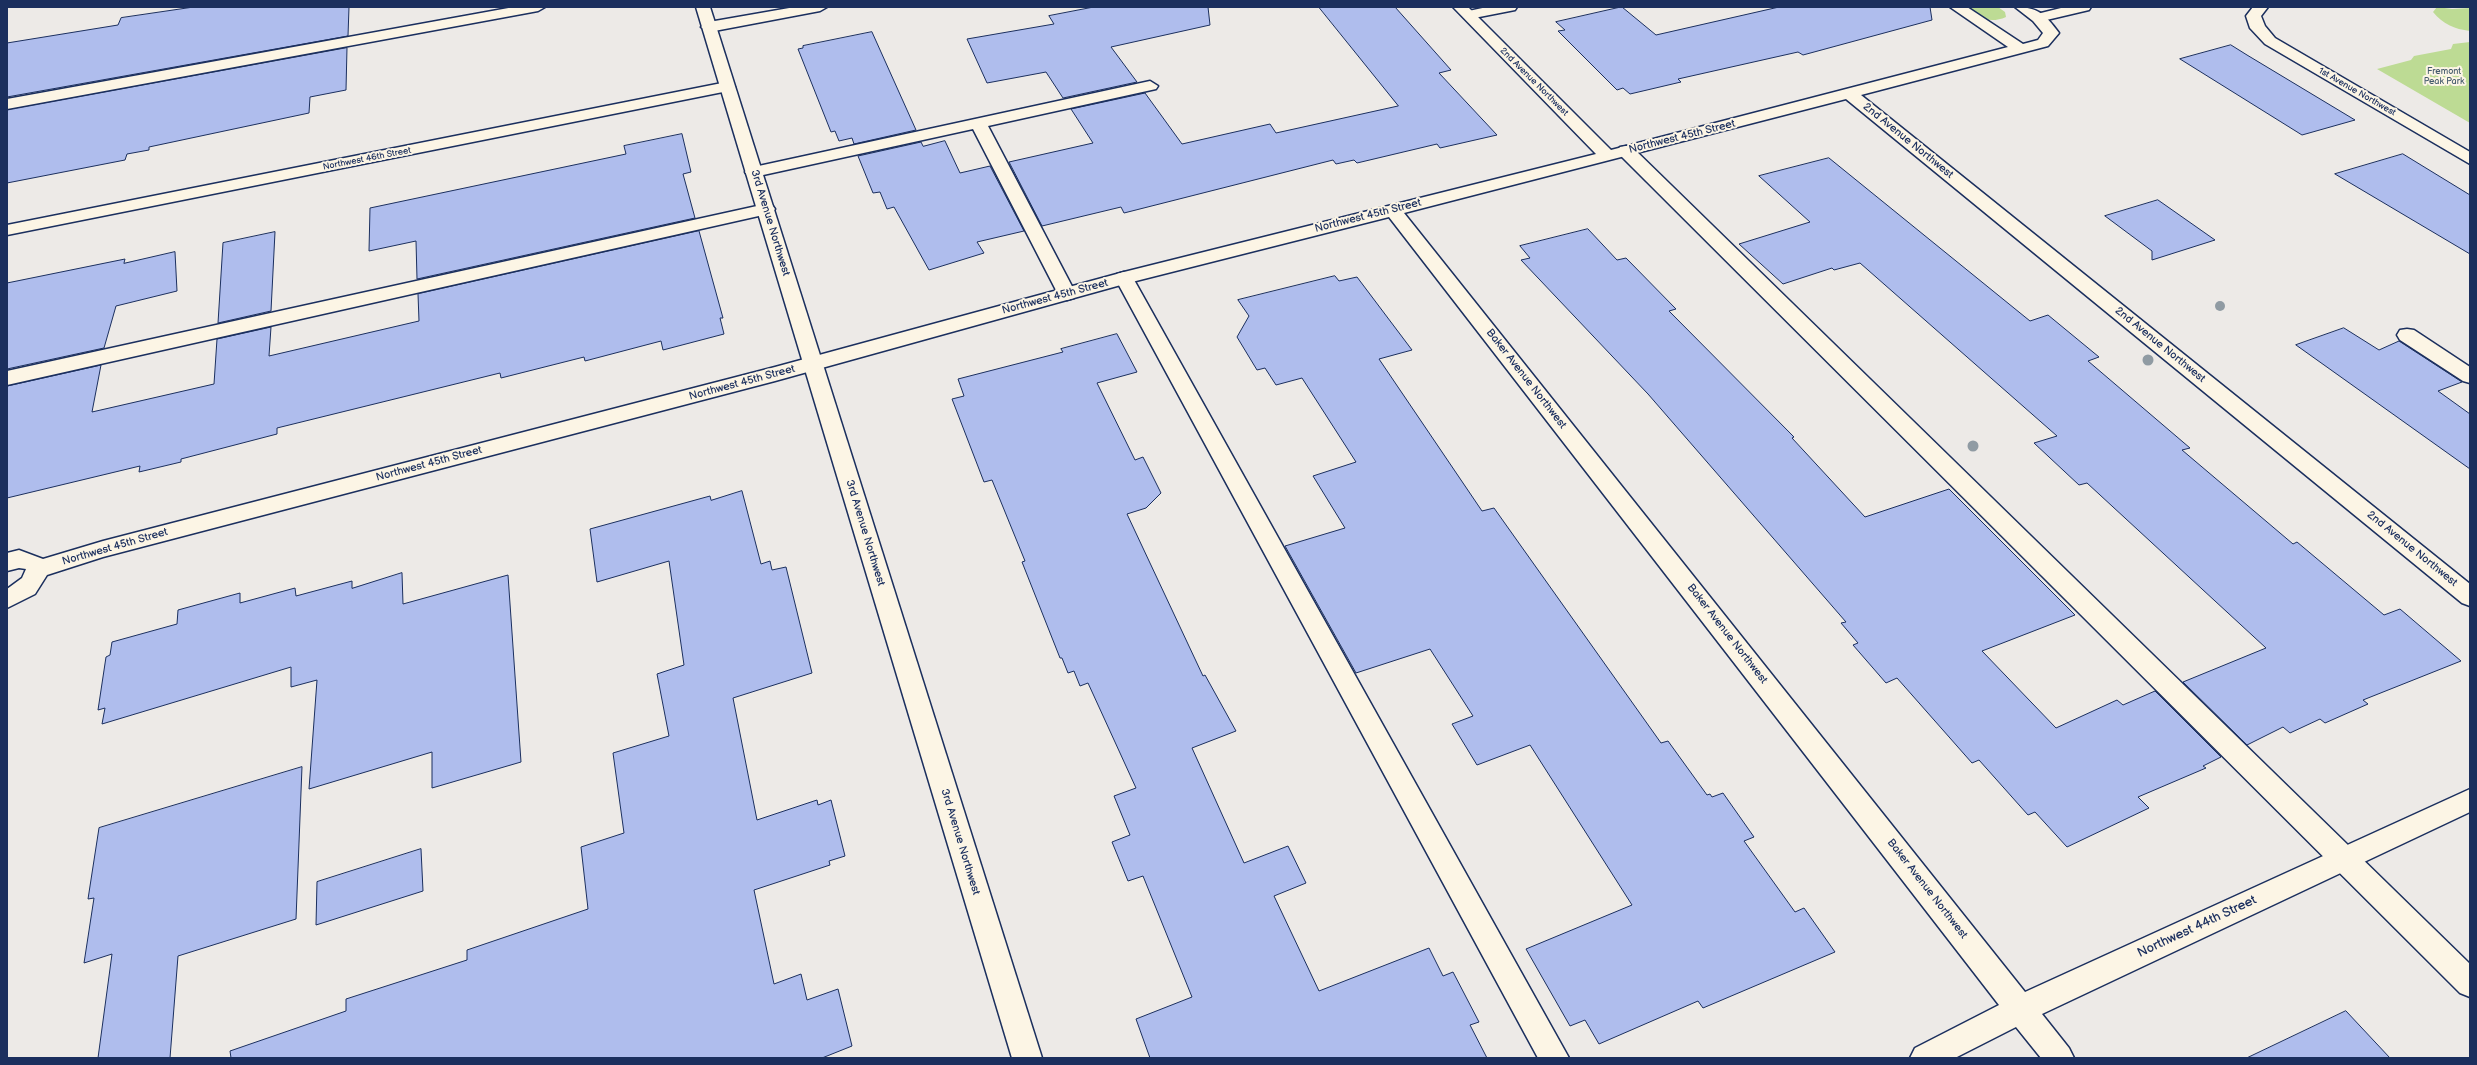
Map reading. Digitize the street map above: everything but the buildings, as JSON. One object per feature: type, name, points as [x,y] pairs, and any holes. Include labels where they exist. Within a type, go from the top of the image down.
[{"type":"street","points":[[7,104],[538,7]]},
{"type":"street","name":"3rd Avenue Northwest","points":[[703,7],[1027,1058]]},
{"type":"street","points":[[709,27],[820,7]]},
{"type":"street","points":[[1465,11],[1510,7]]},
{"type":"street","points":[[1957,7],[2022,50]]},
{"type":"street","points":[[2022,7],[2038,18],[2084,7]]},
{"type":"street","name":"2nd Avenue Northwest","points":[[1465,11],[1617,154],[2470,983]]},
{"type":"street","name":"1st Avenue Northwest","points":[[2257,12],[2258,28],[2270,41],[2470,159]]},
{"type":"street","name":"Northwest 45th Street","points":[[37,569],[103,549],[813,364],[1124,278],[2022,50],[2043,43],[2051,33],[2038,18]]},
{"type":"street","points":[[754,172],[1150,86]]},
{"type":"street","name":"Northwest 46th Street","points":[[7,230],[727,87]]},
{"type":"street","name":"2nd Avenue Northwest","points":[[1850,94],[2470,596]]},
{"type":"street","points":[[979,124],[1067,294]]},
{"type":"street","points":[[7,378],[766,208]]},
{"type":"street","name":"Baker Avenue Northwest","points":[[1394,210],[2059,1058]]},
{"type":"street","points":[[1124,278],[1554,1058]]},
{"type":"street","points":[[2407,335],[2470,376]]},
{"type":"street","points":[[7,562],[27,560],[34,563],[37,569],[33,581],[27,587],[7,599]]},
{"type":"street","name":"Northwest 44th Street","points":[[1925,1058],[2021,1009],[2470,800]]},
{"type":"green space","points":[[1960,7],[1998,7],[2005,12],[2006,17],[1988,20]]},
{"type":"green space","points":[[2437,7],[2452,9],[2470,8],[2470,31],[2459,29],[2445,23],[2433,12]]},
{"type":"green space","name":"Fremont Peak Park","points":[[2470,42],[2470,123],[2377,69],[2411,60],[2414,56],[2451,49],[2453,44]]}]
